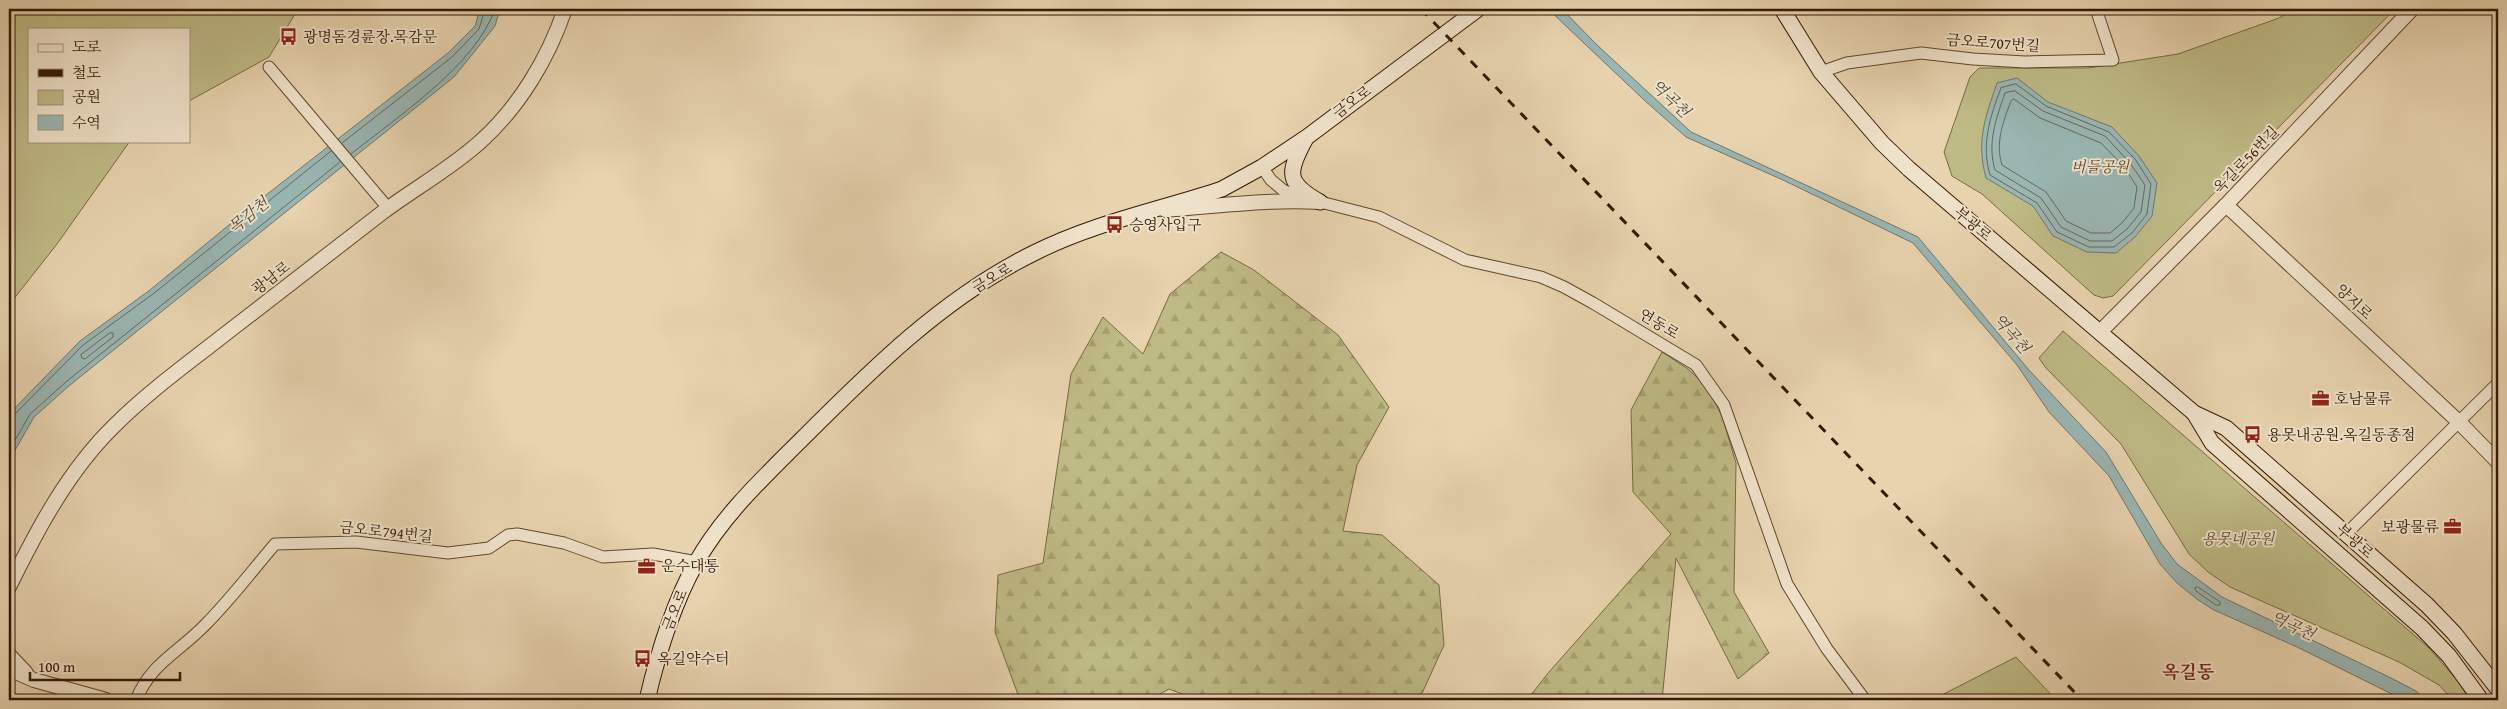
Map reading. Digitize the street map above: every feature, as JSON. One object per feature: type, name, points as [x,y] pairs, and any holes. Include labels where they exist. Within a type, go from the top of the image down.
[{"type":"main road","name":"부광로","points":[[1782,9],[1820,72],[1882,143],[1909,169],[2194,413],[2226,428],[2347,533],[2427,605],[2454,633],[2498,689]]},
{"type":"main road","name":"금오로","points":[[647,700],[671,617],[696,562],[716,532],[769,472],[884,359],[929,320],[963,295],[1033,253],[1074,235],[1222,189],[1262,167],[1307,136],[1477,10]]},
{"type":"main road","points":[[1307,136],[1293,164],[1293,175],[1300,191],[1320,202]]},
{"type":"main road","name":"부광로","points":[[2194,413],[2212,443],[2422,628],[2449,656],[2481,700]]},
{"type":"street","name":"광남로","points":[[9,587],[48,512],[87,456],[113,426],[156,388],[388,208],[480,142],[498,124],[539,68],[565,9]]},
{"type":"street","name":"금오로707번길","points":[[1820,72],[1847,63],[1921,53],[2025,62],[2113,60],[2096,9]]},
{"type":"street","name":"옥길로56번길","points":[[2100,332],[2226,205],[2412,9]]},
{"type":"street","points":[[269,66],[388,208]]},
{"type":"street","name":"연동로","points":[[1262,167],[1271,180],[1283,190],[1320,202],[1352,208],[1379,217],[1465,260],[1541,277],[1593,303],[1696,365],[1724,405],[1787,584],[1827,649],[1865,700]]},
{"type":"street","points":[[1147,212],[1249,203],[1320,202]]},
{"type":"street","name":"양지로","points":[[2226,205],[2460,423],[2498,462]]},
{"type":"street","points":[[2347,533],[2460,423],[2498,383]]},
{"type":"street","name":"금오로794번길","points":[[136,700],[143,684],[162,661],[204,626],[275,544],[356,542],[448,553],[488,548],[508,535],[517,534],[564,543],[603,557],[653,554],[696,562]]},
{"type":"street","points":[[9,655],[34,680]]},
{"type":"street","points":[[9,669],[34,680],[106,700]]},
{"type":"street","points":[[9,680],[34,680]]},
{"type":"green space","points":[[9,9],[298,9],[269,57],[190,100],[190,28],[28,28],[28,142],[129,142],[57,244],[9,305]]},
{"type":"green space","name":"버들공원","points":[[2295,9],[2395,9],[2113,296],[2103,298],[2094,295],[1982,194],[1952,176],[1944,152],[1970,77],[1979,68],[2088,68],[2178,54],[2279,18]]},
{"type":"green space","points":[[1221,252],[1254,270],[1338,335],[1389,407],[1357,465],[1343,531],[1382,535],[1439,585],[1444,645],[1419,700],[1198,700],[1169,689],[1149,700],[1020,700],[995,632],[998,575],[1043,563],[1071,374],[1103,317],[1143,354],[1170,294]]},
{"type":"green space","name":"용못네공원","points":[[2063,331],[2429,648],[2457,680],[2470,700],[2453,700],[2439,685],[2399,662],[2230,587],[2208,572],[2189,554],[2121,444],[2046,368],[2039,358]]},
{"type":"green space","points":[[1662,352],[1688,369],[1706,386],[1722,416],[1736,463],[1734,592],[1769,653],[1738,679],[1676,558],[1662,700],[1527,700],[1549,672],[1671,534],[1633,492],[1631,410]]},
{"type":"green space","points":[[2016,657],[2056,700],[1932,700]]},
{"type":"water","name":"목감천","points":[[480,9],[500,9],[495,26],[454,77],[70,385],[34,417],[9,461],[9,414],[80,341],[150,290],[252,206],[448,53],[475,26]]},
{"type":"water","points":[[1548,9],[1562,9],[1596,44],[1691,132],[1918,237],[2028,369],[2106,452],[2161,543],[2177,564],[2222,597],[2389,677],[2416,691],[2426,700],[2404,700],[2297,647],[2214,610],[2198,600],[2177,583],[2160,564],[2109,476],[2049,412],[2017,365],[1913,243],[1783,180],[1686,137]]},
{"type":"water","points":[[2017,78],[2048,102],[2112,127],[2139,156],[2157,183],[2152,216],[2135,237],[2116,253],[2087,252],[2053,236],[2033,206],[1986,178],[1983,165],[1982,141],[1989,107],[1997,83]]},
{"type":"railway","points":[[1421,9],[2082,700]]},
{"type":"place","name":"광명돔경륜장.목감문","points":[[289,37]]},
{"type":"place","name":"승영사입구","points":[[1115,225]]},
{"type":"place","name":"호남물류","points":[[2320,399]]},
{"type":"place","name":"용못내공원.옥길동종점","points":[[2253,435]]},
{"type":"place","name":"보광물류","points":[[2453,527]]},
{"type":"place","name":"운수대통","points":[[647,566]]},
{"type":"place","name":"옥길약수터","points":[[643,659]]},
{"type":"district","name":"옥길동","points":[[2188,672]]},
{"type":"water label","name":"역곡천","points":[[1671,98]]},
{"type":"water label","name":"역곡천","points":[[2012,333]]},
{"type":"water label","name":"역곡천","points":[[2293,625]]}]
